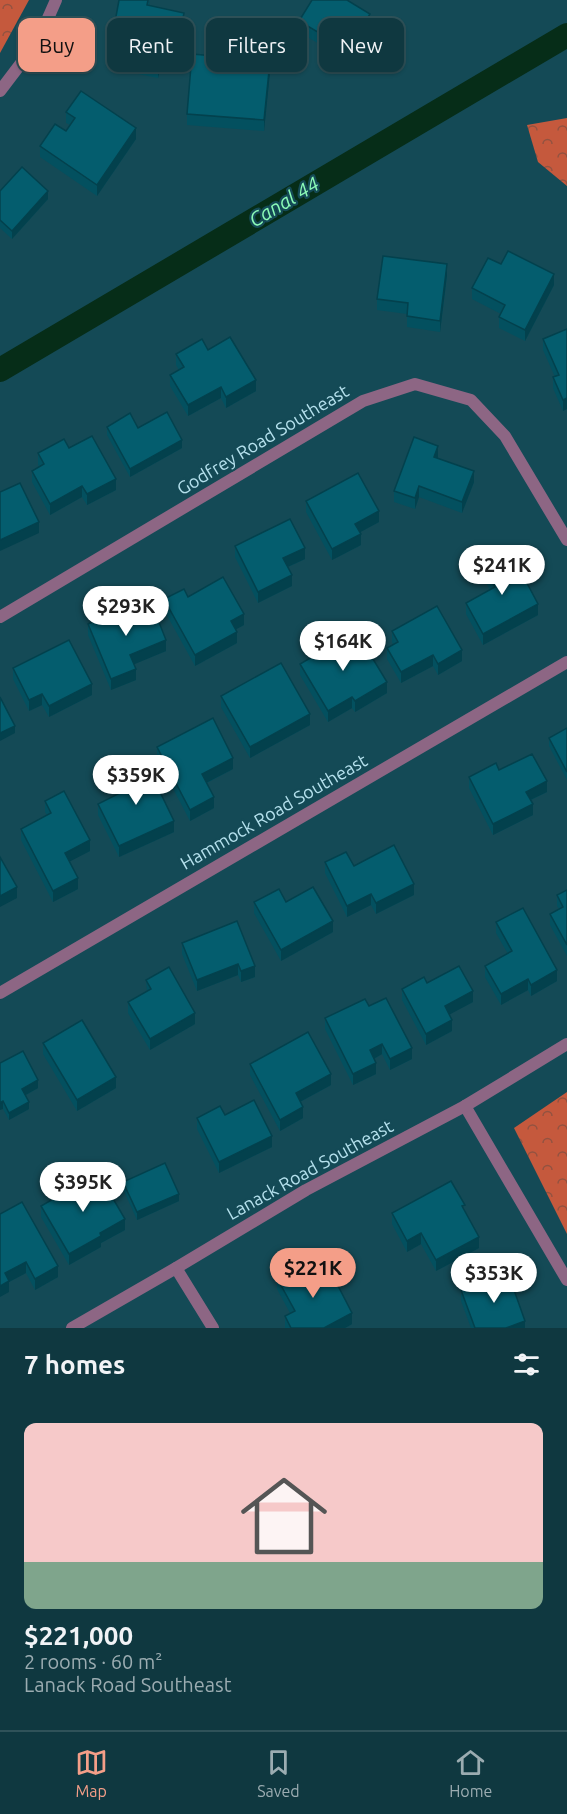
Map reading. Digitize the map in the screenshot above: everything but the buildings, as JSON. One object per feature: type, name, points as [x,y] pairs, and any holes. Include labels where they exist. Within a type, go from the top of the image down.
[{"type":"street","points":[[0,91],[38,41],[56,0]]},
{"type":"street","name":"Godfrey Road Southeast","points":[[0,617],[363,401],[415,384],[471,400],[505,436],[567,540]]},
{"type":"street","name":"Hammock Road Southeast","points":[[0,993],[567,662]]},
{"type":"street","name":"Lanack Road Southeast","points":[[72,1328],[306,1190],[465,1106],[567,1044]]},
{"type":"street","points":[[465,1106],[567,1281]]},
{"type":"street","points":[[176,1268],[213,1328]]},
{"type":"green space","points":[[0,0],[29,0],[18,18],[0,53]]},
{"type":"green space","points":[[567,118],[567,186],[538,162],[527,125]]},
{"type":"green space","points":[[567,1092],[567,1234],[514,1128]]},
{"type":"waterway","name":"Canal 44","points":[[0,370],[567,35]]}]
